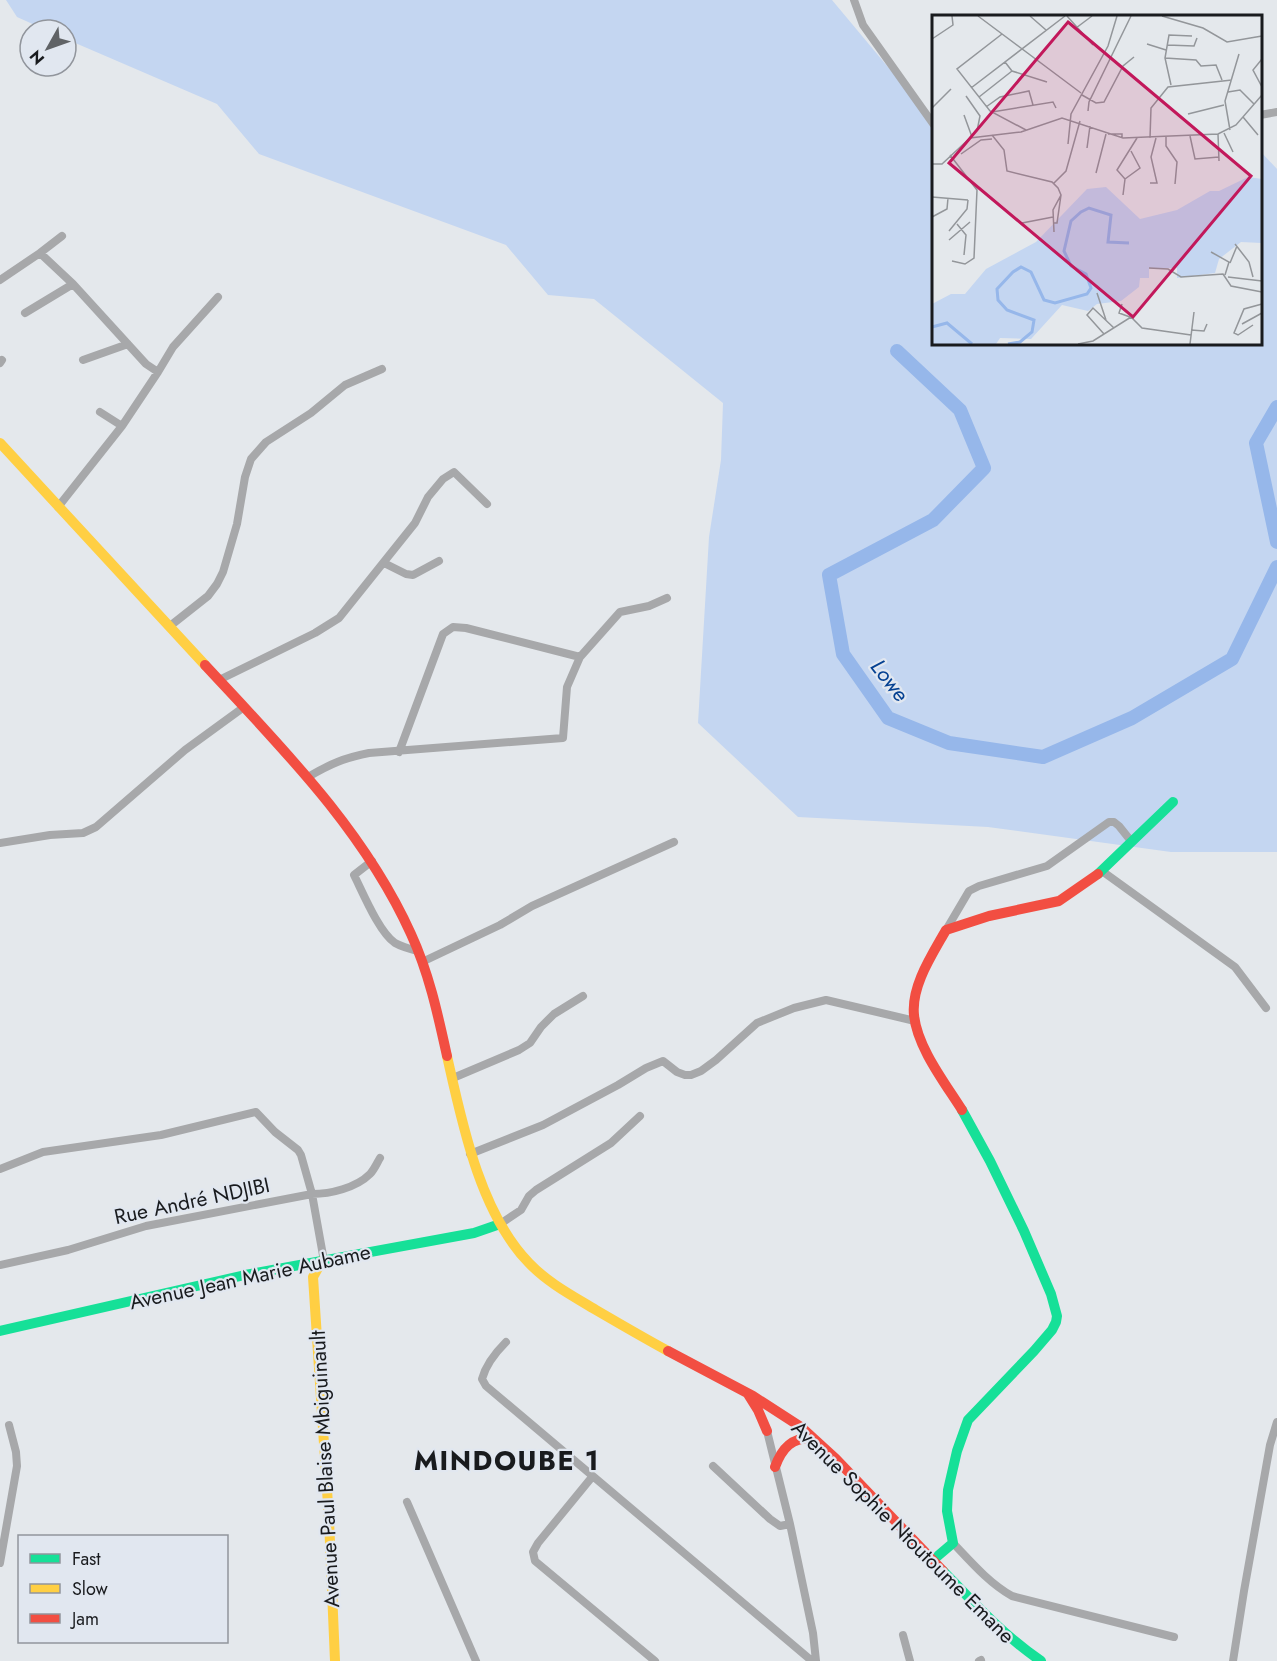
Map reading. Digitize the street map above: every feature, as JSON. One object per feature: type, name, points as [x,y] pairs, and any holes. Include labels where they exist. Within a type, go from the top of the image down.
[{"type":"street","points":[[854,0],[863,25],[932,124]]},
{"type":"street","points":[[1262,115],[1277,112]]},
{"type":"street","points":[[0,280],[40,254],[62,236]]},
{"type":"street","points":[[40,254],[73,284],[146,364],[158,372]]},
{"type":"street","points":[[25,313],[73,284]]},
{"type":"street","points":[[58,507],[122,426],[173,347],[218,297]]},
{"type":"street","points":[[83,360],[128,344]]},
{"type":"street","points":[[170,626],[208,596],[220,578],[237,524],[245,477],[251,459],[266,442],[312,413],[345,386],[382,369]]},
{"type":"street","points":[[100,412],[122,426]]},
{"type":"street","name":"Avenue Sophie Ntoutoume Emane","points":[[0,443],[308,777],[345,822],[372,861],[400,910],[422,962],[443,1036],[470,1154],[500,1224],[532,1267],[564,1292],[642,1337],[742,1388],[781,1413],[813,1438],[999,1629],[1035,1660]]},
{"type":"street","points":[[219,680],[315,633],[339,618],[415,522],[428,497],[443,479],[454,472],[487,504]]},
{"type":"street","points":[[384,563],[413,575],[439,561]]},
{"type":"street","points":[[308,777],[328,765],[369,753],[563,738],[567,687],[580,657],[620,612],[649,606],[667,598]]},
{"type":"street","points":[[399,752],[443,634],[453,627],[466,628],[580,657]]},
{"type":"street","points":[[0,843],[83,833],[96,827],[185,750],[244,707]]},
{"type":"street","points":[[946,930],[989,916],[1059,901],[1102,871],[1173,802]]},
{"type":"street","points":[[1131,841],[1119,826],[1114,822],[1109,822],[1047,866],[969,891],[930,958],[915,1006],[915,1021],[916,1029],[927,1052],[971,1126],[1015,1212],[1053,1300],[1057,1318],[1056,1325],[1017,1372],[968,1420],[963,1429],[949,1483],[947,1511],[953,1543],[987,1578],[1012,1596],[1174,1637]]},
{"type":"street","points":[[422,962],[500,925],[532,906],[674,842]]},
{"type":"street","points":[[372,861],[354,875],[364,896],[388,937],[399,945],[418,951]]},
{"type":"street","points":[[1102,871],[1235,967],[1266,1008]]},
{"type":"street","points":[[453,1078],[519,1050],[530,1043],[554,1014],[583,996]]},
{"type":"street","points":[[470,1154],[543,1125],[646,1068],[663,1061],[676,1072],[691,1075],[716,1060],[757,1023],[794,1008],[826,1000],[915,1021]]},
{"type":"street","points":[[0,1169],[43,1152],[160,1135],[256,1112],[275,1132],[298,1150],[303,1161],[312,1194],[323,1261],[313,1277],[299,1265]]},
{"type":"street","points":[[500,1224],[521,1210],[529,1196],[536,1190],[611,1143],[640,1116]]},
{"type":"street","name":"Rue André NDJIBI","points":[[0,1264],[68,1250],[146,1226],[312,1194],[326,1194],[357,1183],[371,1173],[380,1158]]},
{"type":"street","name":"Avenue Jean Marie Aubame","points":[[0,1331],[245,1275],[474,1233],[500,1224]]},
{"type":"street","name":"Avenue Paul Blaise Mbiguinault","points":[[313,1277],[329,1510],[335,1661]]},
{"type":"street","points":[[506,1342],[485,1369],[482,1379],[486,1386],[814,1661]]},
{"type":"street","points":[[742,1388],[759,1410],[767,1431],[813,1633],[814,1661]]},
{"type":"street","points":[[767,1431],[773,1417],[781,1413]]},
{"type":"street","points":[[1233,1661],[1270,1445],[1277,1422]]},
{"type":"street","points":[[0,1563],[17,1466],[9,1425]]},
{"type":"street","points":[[775,1467],[786,1445],[799,1439],[813,1438]]},
{"type":"street","points":[[713,1467],[770,1519],[780,1526],[790,1524]]},
{"type":"street","points":[[592,1477],[538,1543],[533,1552],[535,1561],[655,1661]]},
{"type":"street","points":[[407,1502],[476,1661]]},
{"type":"street","points":[[933,1560],[953,1543]]},
{"type":"street","points":[[903,1635],[910,1661]]},
{"type":"shaded area","points":[[6,0],[832,0],[932,120],[932,345],[1262,345],[1262,153],[1277,169],[1277,852],[1171,852],[988,827],[798,817],[698,723],[709,537],[721,460],[723,403],[594,299],[548,295],[506,245],[259,154],[217,104],[78,44],[78,18],[19,18]]},
{"type":"waterway","name":"Lowe","points":[[897,351],[960,410],[984,468],[933,520],[829,575],[843,654],[888,718],[949,743],[1043,757],[1132,718],[1232,659],[1277,567]]},
{"type":"waterway","name":"Lowe","points":[[1277,407],[1256,443],[1277,542]]},
{"type":"traffic: fast","points":[[1098,874],[1173,802]]},
{"type":"traffic: fast","points":[[933,1560],[953,1543],[947,1511],[948,1490],[957,1451],[968,1420],[1052,1330],[1057,1316],[1051,1294],[1024,1231],[962,1110]]},
{"type":"traffic: fast","points":[[0,1331],[245,1275],[474,1233],[500,1224]]},
{"type":"traffic: fast","points":[[943,1571],[1002,1630],[1041,1661]]},
{"type":"traffic: slow","points":[[0,443],[205,665]]},
{"type":"traffic: slow","points":[[447,1056],[475,1166],[485,1193],[512,1242],[529,1263],[552,1283],[668,1351]]},
{"type":"traffic: slow","points":[[322,1261],[313,1277],[329,1520],[335,1661]]},
{"type":"traffic: jam","points":[[205,665],[292,759],[370,860],[392,896],[423,964],[447,1056]]},
{"type":"traffic: jam","points":[[962,1110],[926,1052],[920,1040],[914,1015],[919,982],[946,930],[989,916],[1059,901],[1098,874]]},
{"type":"traffic: jam","points":[[668,1351],[753,1396],[801,1427],[836,1459],[943,1571]]},
{"type":"traffic: jam","points":[[748,1394],[767,1431]]},
{"type":"traffic: jam","points":[[775,1467],[781,1454],[789,1445],[799,1439],[813,1438]]},
{"type":"district","name":"MINDOUBE 1","points":[[507,1460]]}]
